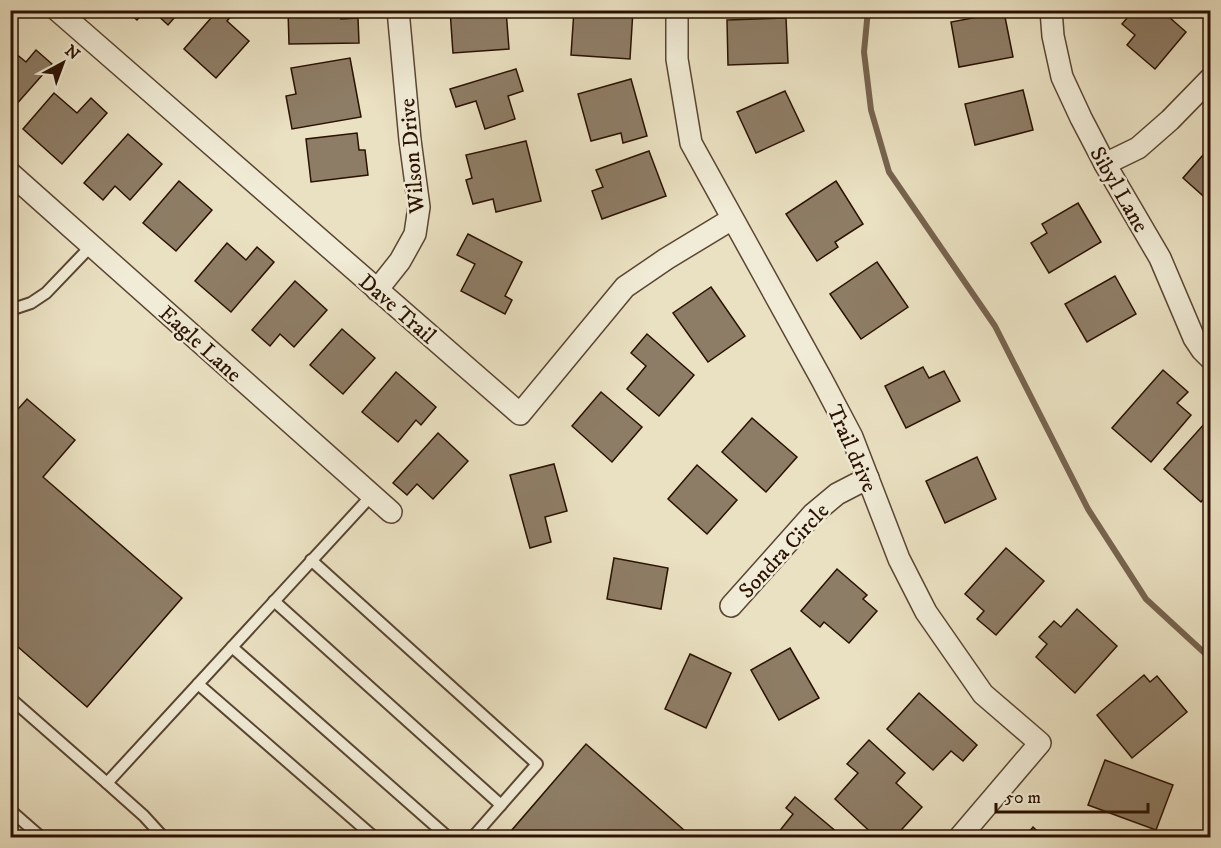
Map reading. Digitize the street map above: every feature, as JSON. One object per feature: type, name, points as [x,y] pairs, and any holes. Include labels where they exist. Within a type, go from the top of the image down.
[{"type":"street","name":"Dave Trail","points":[[57,10],[519,414],[625,287],[732,219]]},
{"type":"street","name":"Wilson Drive","points":[[377,290],[400,261],[415,234],[419,207],[410,140],[398,10]]},
{"type":"street","name":"Trail drive","points":[[678,10],[677,59],[691,143],[852,437],[899,559],[926,612],[983,694],[1040,743],[959,837]]},
{"type":"street","name":"Sibyl Lane","points":[[1051,10],[1053,36],[1062,77],[1105,165],[1160,258],[1194,338],[1210,358]]},
{"type":"street","points":[[1105,165],[1137,148],[1170,120],[1210,79]]},
{"type":"street","name":"Eagle Lane","points":[[10,173],[391,512]]},
{"type":"street","name":"Sondra Circle","points":[[731,606],[813,514],[837,494],[868,478]]},
{"type":"lane","points":[[10,297],[16,308],[32,303],[46,293],[92,245]]},
{"type":"lane","points":[[107,783],[372,495]]},
{"type":"lane","points":[[311,561],[537,764],[472,837]]},
{"type":"lane","points":[[274,602],[501,805]]},
{"type":"lane","points":[[232,647],[449,837]]},
{"type":"lane","points":[[198,684],[375,837]]},
{"type":"lane","points":[[10,698],[144,816],[164,837]]},
{"type":"lane","points":[[10,810],[42,837]]},
{"type":"building","points":[[126,10],[146,10],[137,20]]},
{"type":"building","points":[[152,10],[181,10],[168,25]]},
{"type":"building","points":[[218,10],[229,10],[233,14],[227,21],[249,41],[216,78],[184,49]]},
{"type":"building","points":[[288,10],[341,10],[341,19],[358,18],[359,43],[289,44]]},
{"type":"building","points":[[450,10],[506,10],[509,49],[453,53]]},
{"type":"building","points":[[574,10],[633,10],[630,59],[571,55]]},
{"type":"building","points":[[1134,10],[1161,10],[1186,32],[1155,69],[1127,45],[1135,35],[1122,24]]},
{"type":"building","points":[[1004,12],[1013,57],[959,67],[951,22]]},
{"type":"building","points":[[786,18],[788,63],[728,65],[727,20]]},
{"type":"building","points":[[10,49],[26,62],[36,50],[52,64],[14,107],[10,104]]},
{"type":"building","points":[[350,58],[361,117],[292,129],[286,96],[296,94],[291,68]]},
{"type":"building","points":[[516,69],[523,91],[508,96],[515,119],[485,129],[476,101],[456,107],[450,89]]},
{"type":"building","points":[[631,79],[647,136],[623,143],[621,133],[591,141],[578,94]]},
{"type":"building","points":[[1023,90],[1033,130],[975,145],[965,104]]},
{"type":"building","points":[[785,91],[804,131],[756,153],[737,112]]},
{"type":"building","points":[[54,93],[77,113],[91,98],[107,113],[62,164],[23,129]]},
{"type":"building","points":[[357,133],[359,150],[365,150],[368,175],[311,182],[306,139]]},
{"type":"building","points":[[128,134],[162,164],[130,200],[115,186],[103,200],[84,183]]},
{"type":"building","points":[[526,141],[541,201],[496,212],[493,199],[473,204],[466,180],[472,178],[466,155]]},
{"type":"building","points":[[1210,147],[1210,202],[1183,178]]},
{"type":"building","points":[[649,151],[666,196],[602,219],[592,191],[603,187],[596,170]]},
{"type":"building","points":[[179,181],[212,210],[176,251],[143,223]]},
{"type":"building","points":[[836,181],[863,224],[835,242],[838,247],[817,261],[786,214]]},
{"type":"building","points":[[1078,203],[1101,242],[1049,273],[1031,243],[1047,233],[1042,224]]},
{"type":"building","points":[[468,234],[522,262],[505,296],[512,300],[505,314],[461,291],[475,264],[457,255]]},
{"type":"building","points":[[227,243],[246,260],[257,247],[274,262],[231,312],[195,281]]},
{"type":"building","points":[[877,262],[908,307],[861,339],[830,294]]},
{"type":"building","points":[[1115,276],[1136,314],[1087,342],[1065,304]]},
{"type":"building","points":[[295,281],[327,310],[294,347],[280,334],[270,346],[252,330]]},
{"type":"building","points":[[711,287],[745,336],[708,362],[673,313]]},
{"type":"building","points":[[342,329],[375,358],[343,394],[310,365]]},
{"type":"building","points":[[647,334],[694,375],[659,416],[627,389],[646,366],[631,353]]},
{"type":"building","points":[[923,367],[929,378],[944,371],[960,401],[906,428],[885,386]]},
{"type":"building","points":[[1163,370],[1188,392],[1177,403],[1191,415],[1151,462],[1112,428]]},
{"type":"building","points":[[396,372],[436,407],[421,425],[416,420],[398,442],[362,412]]},
{"type":"building","points":[[601,392],[642,427],[612,462],[572,426]]},
{"type":"building","points":[[27,399],[75,440],[43,477],[182,598],[87,707],[10,640],[10,418]]},
{"type":"building","points":[[752,418],[797,457],[766,492],[722,452]]},
{"type":"building","points":[[1205,423],[1210,428],[1210,491],[1201,502],[1164,469]]},
{"type":"building","points":[[438,433],[468,461],[433,499],[417,484],[407,495],[393,483]]},
{"type":"building","points":[[977,457],[996,499],[945,523],[926,481]]},
{"type":"building","points":[[554,464],[567,511],[545,517],[551,542],[530,548],[510,475]]},
{"type":"building","points":[[697,465],[737,500],[707,534],[668,499]]},
{"type":"building","points":[[1006,548],[1044,581],[996,635],[977,619],[984,611],[965,594]]},
{"type":"building","points":[[614,558],[668,568],[661,609],[607,599]]},
{"type":"building","points":[[837,569],[867,595],[863,599],[877,611],[849,643],[824,622],[820,627],[801,611]]},
{"type":"building","points":[[1077,609],[1117,646],[1075,693],[1036,657],[1047,644],[1039,637],[1054,621],[1061,627]]},
{"type":"building","points":[[790,648],[819,698],[779,720],[751,670]]},
{"type":"building","points":[[690,654],[731,673],[706,728],[665,709]]},
{"type":"building","points":[[1144,675],[1150,682],[1157,676],[1187,712],[1132,758],[1097,715]]},
{"type":"building","points":[[919,693],[977,745],[963,761],[951,751],[933,770],[887,729]]},
{"type":"building","points":[[869,740],[905,773],[896,783],[922,807],[894,838],[877,838],[835,799],[858,773],[847,764]]},
{"type":"building","points":[[586,744],[693,838],[505,838]]},
{"type":"building","points":[[1105,760],[1173,785],[1156,830],[1088,805]]},
{"type":"building","points":[[795,797],[844,838],[774,838],[793,814],[786,808]]},
{"type":"building","points":[[1033,827],[1044,838],[1024,838]]},
{"type":"waterway","points":[[868,10],[864,52],[871,110],[889,172],[995,326],[1088,509],[1146,599],[1210,658]]}]
